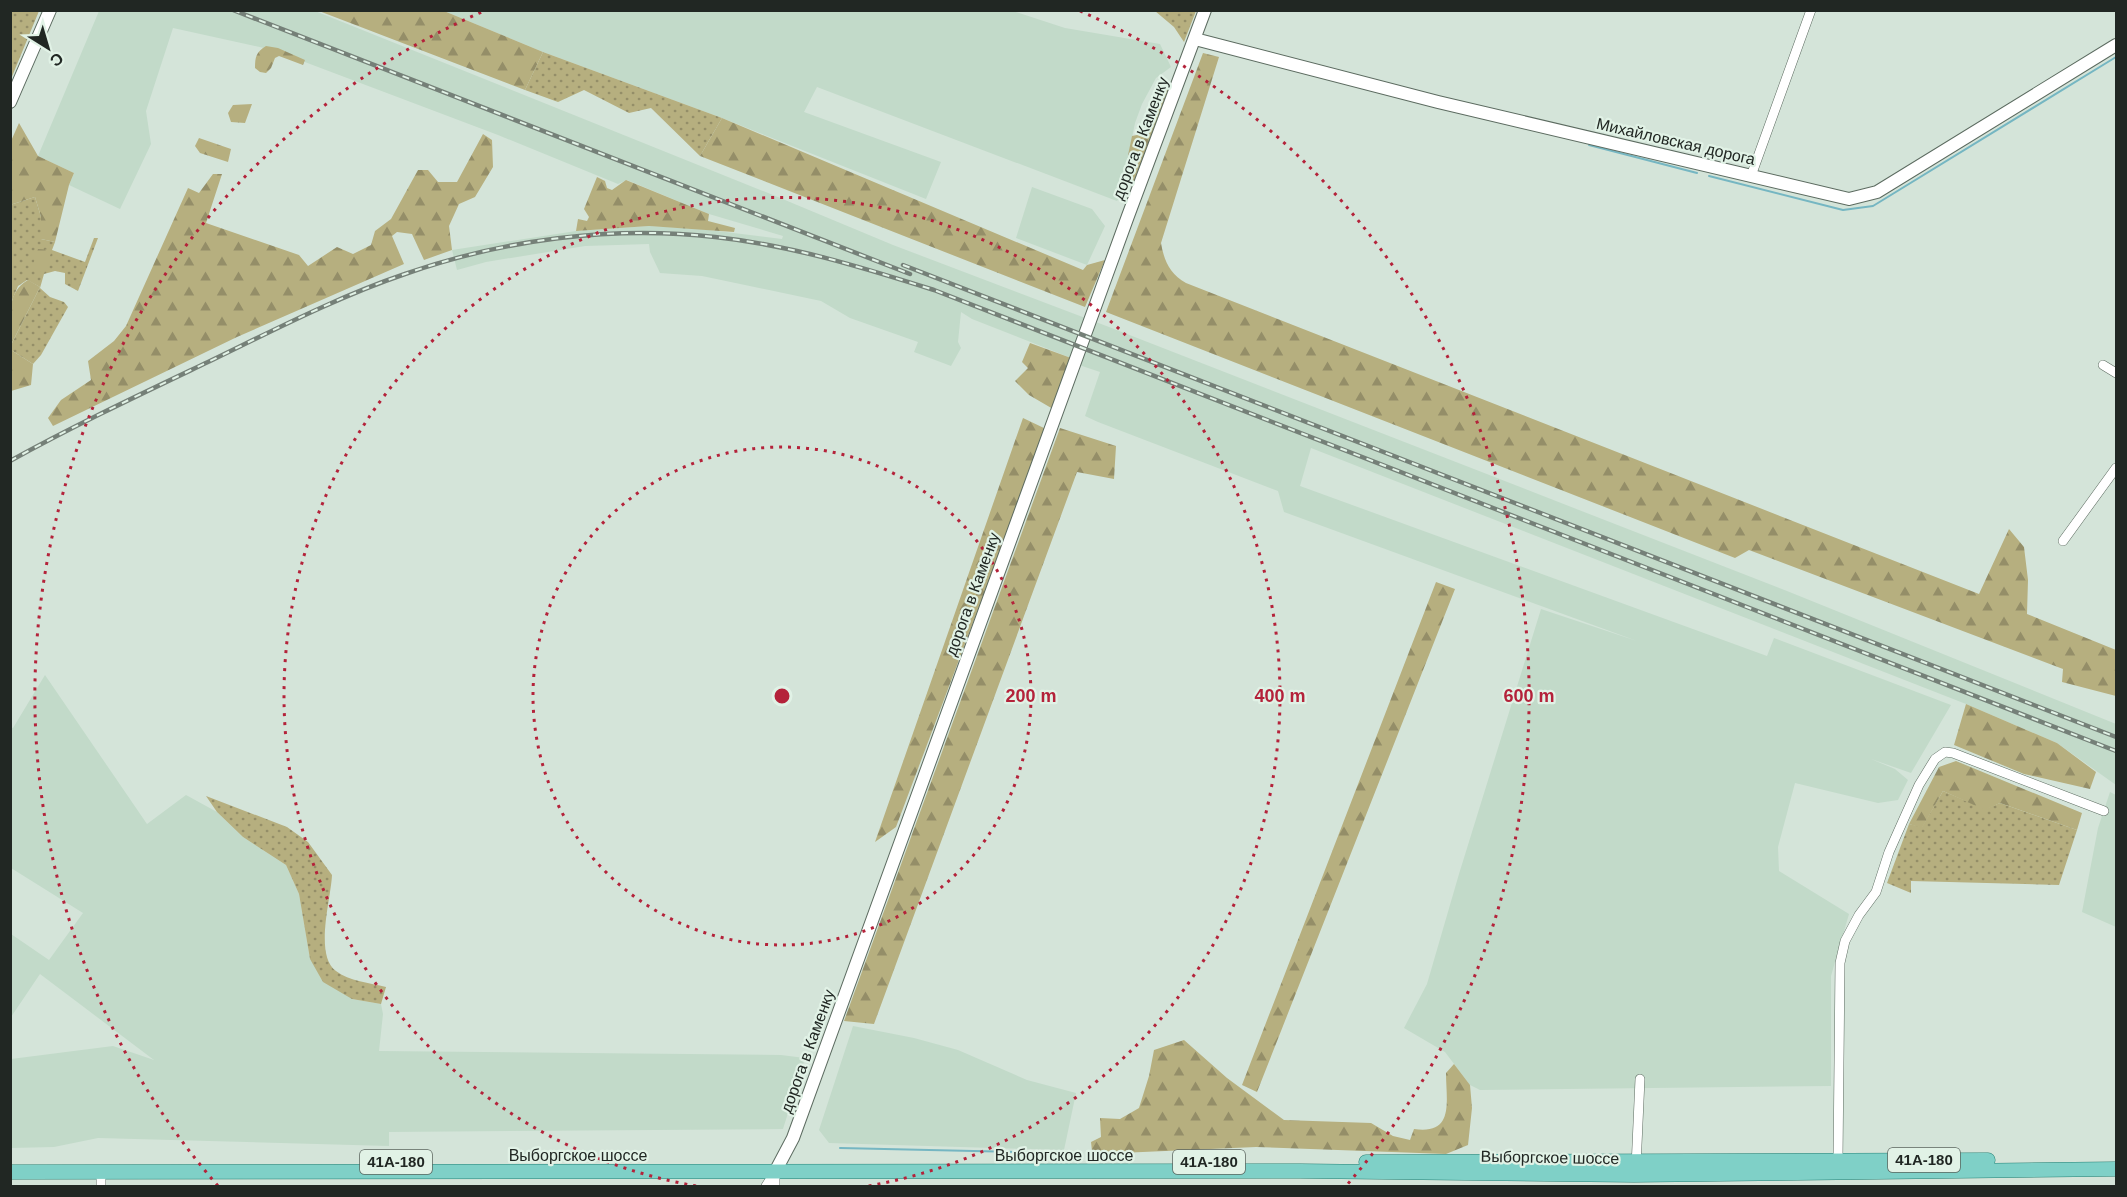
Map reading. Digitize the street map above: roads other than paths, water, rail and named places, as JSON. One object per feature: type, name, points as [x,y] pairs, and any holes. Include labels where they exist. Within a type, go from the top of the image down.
[{"type":"main road","name":"Выборгское шоссе","points":[[10,1172],[1637,1160],[2116,1161]]},
{"type":"main road","name":"Выборгское шоссе","points":[[10,1163],[1300,1170],[1634,1175],[2116,1169]]},
{"type":"street","points":[[10,102],[50,10]]},
{"type":"street","name":"дорога в Каменку","points":[[766,1186],[793,1138],[1205,10]]},
{"type":"street","points":[[1751,176],[1811,10]]},
{"type":"street","name":"Михайловская дорога","points":[[1195,39],[1438,102],[1849,199],[1877,192],[2116,45]]},
{"type":"street","points":[[2103,365],[2116,373]]},
{"type":"street","points":[[2063,541],[2116,468]]},
{"type":"street","points":[[1838,1160],[1840,963],[1845,941],[1859,915],[1876,892],[1905,814],[1935,759],[1945,752],[1953,753],[2104,811]]},
{"type":"street","points":[[1634,1175],[1637,1160],[1640,1079]]},
{"type":"street","points":[[775,1186],[778,1167]]},
{"type":"street","points":[[101,1172],[101,1186]]},
{"type":"waterway","points":[[1709,176],[1843,210],[1873,206],[2116,57]]},
{"type":"waterway","points":[[1589,145],[1697,173]]},
{"type":"waterway","points":[[840,1148],[1066,1153]]},
{"type":"railway","points":[[233,10],[910,274]]},
{"type":"railway","points":[[10,461],[108,410],[305,315],[380,283],[442,262],[519,244],[597,234],[637,233],[715,237],[771,245],[825,258],[934,290],[2116,751]]},
{"type":"railway","points":[[903,265],[2116,737]]}]
